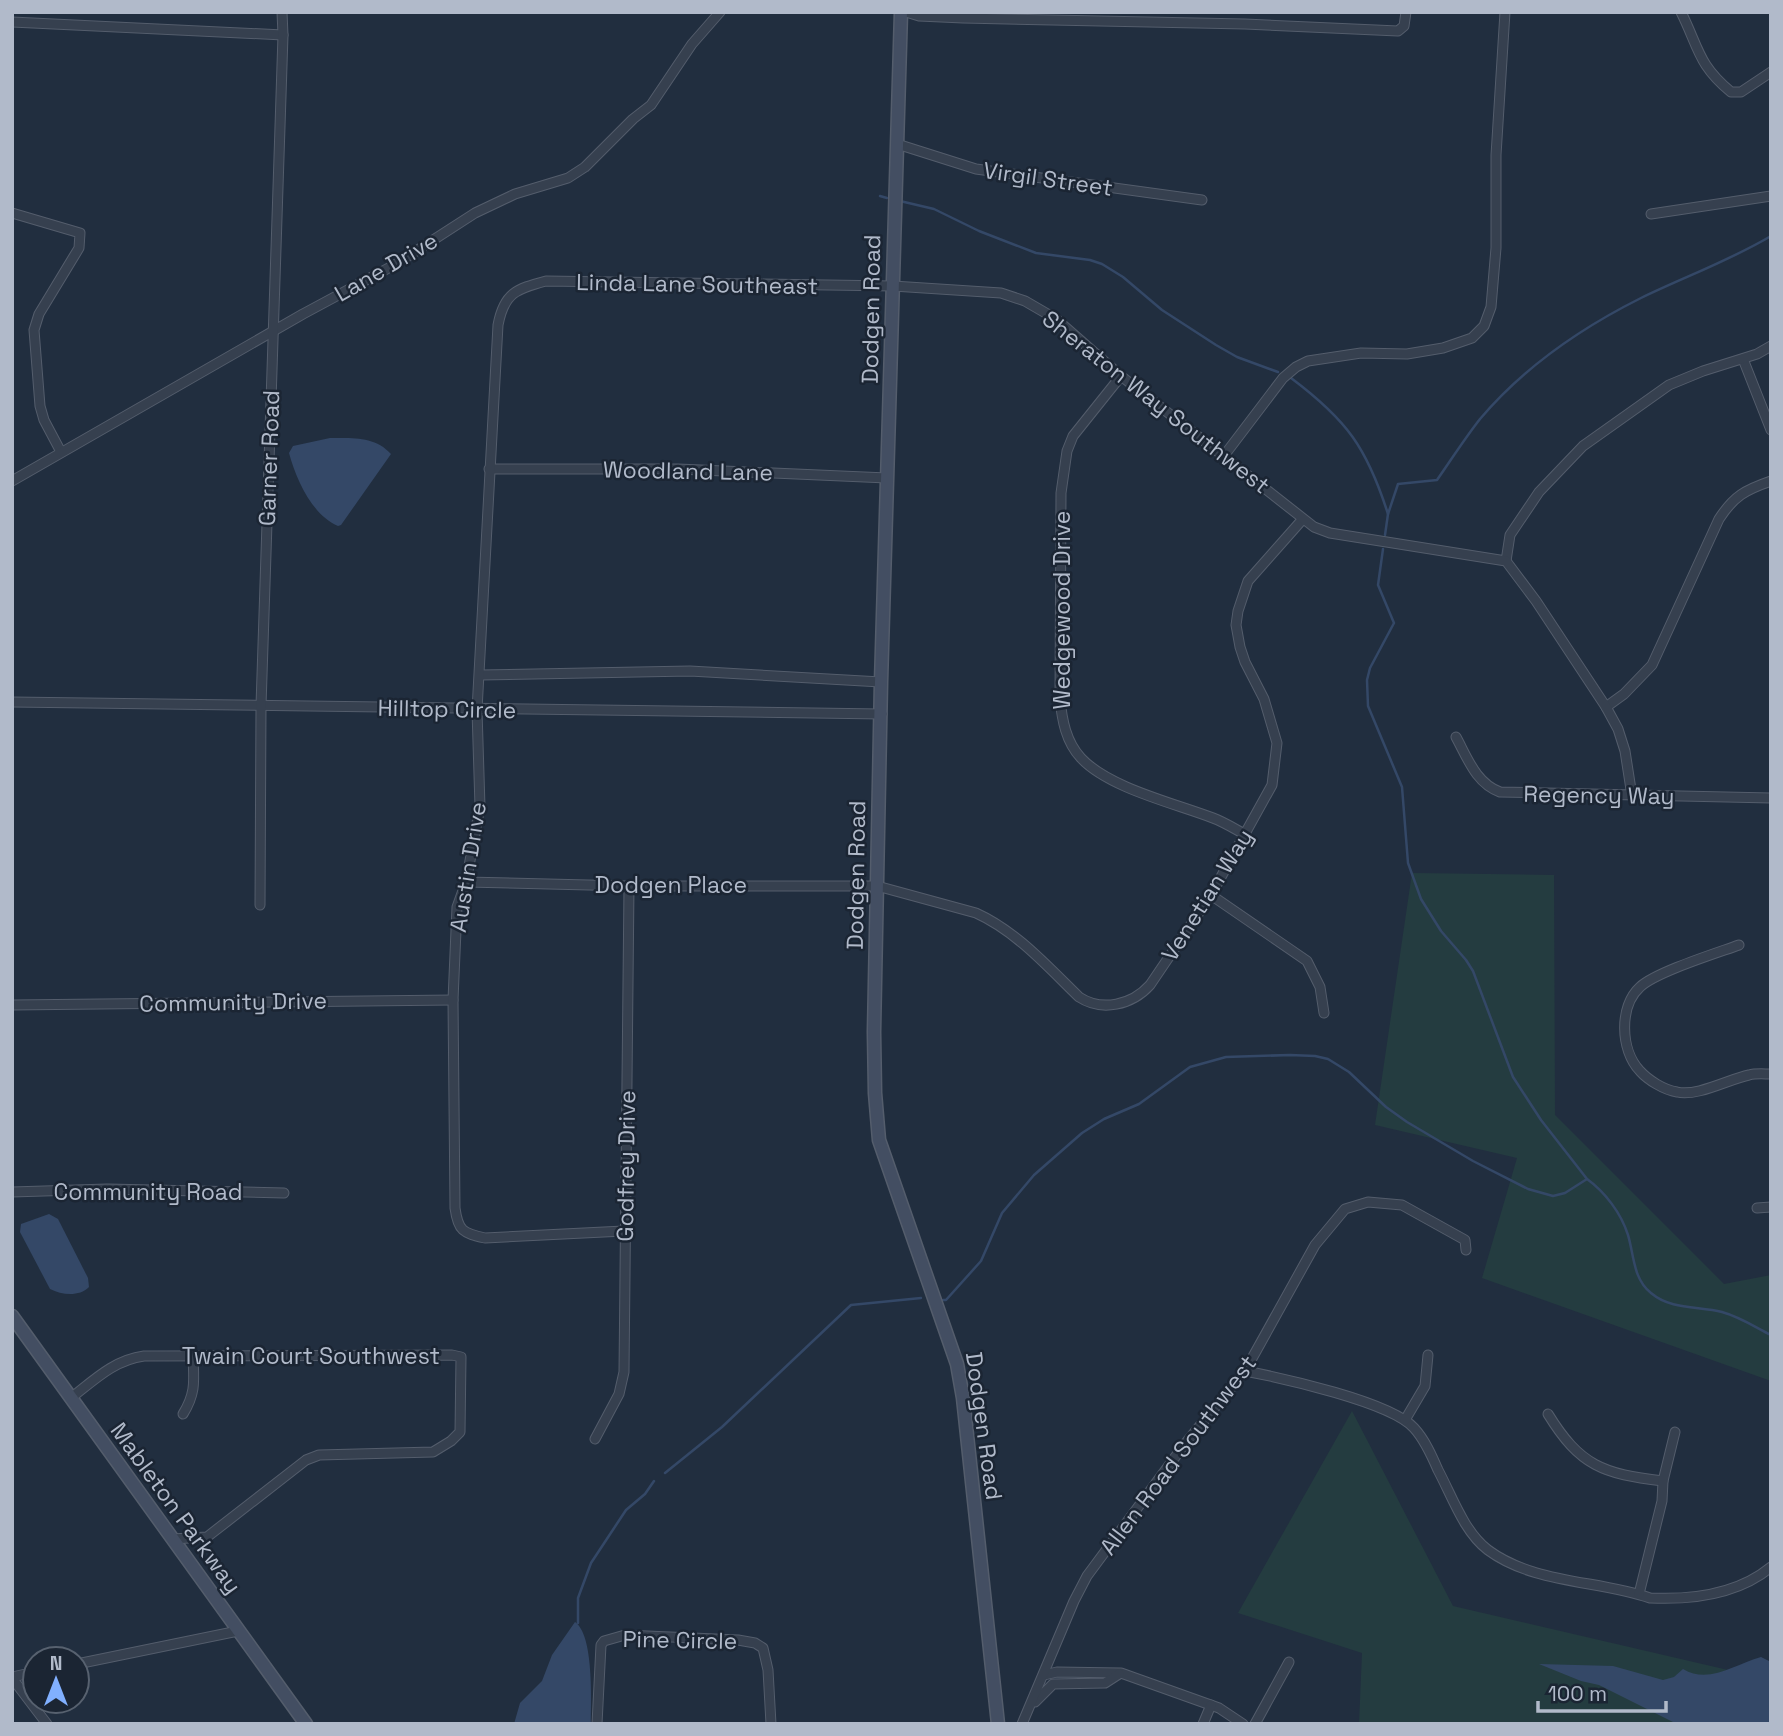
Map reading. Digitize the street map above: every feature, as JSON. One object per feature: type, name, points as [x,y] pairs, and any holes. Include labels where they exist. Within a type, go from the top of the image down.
[{"type":"street","name":"Garner Road","points":[[260,905],[261,706],[282,12]]},
{"type":"street","name":"Lane Drive","points":[[12,481],[303,314],[396,264],[475,213],[515,194],[568,178],[585,167],[633,119],[651,105],[692,44],[720,12]]},
{"type":"street","points":[[904,12],[919,16],[963,18],[1165,17],[1398,31],[1404,26],[1406,12]]},
{"type":"street","name":"Dodgen Road","points":[[904,12],[897,144],[881,682],[874,1032],[879,1140],[957,1364],[963,1398],[998,1724]]},
{"type":"street","points":[[1223,457],[1283,378],[1296,367],[1308,361],[1361,353],[1407,354],[1443,348],[1472,338],[1484,326],[1491,307],[1496,248],[1496,155],[1505,12]]},
{"type":"street","points":[[1681,12],[1701,61],[1716,80],[1731,92],[1741,92],[1771,72]]},
{"type":"street","points":[[12,22],[283,35]]},
{"type":"street","name":"Virgil Street","points":[[897,144],[976,169],[1202,200]]},
{"type":"street","points":[[1651,214],[1771,196]]},
{"type":"street","points":[[12,213],[80,233],[79,248],[39,314],[34,330],[40,406],[44,420],[61,452]]},
{"type":"street","name":"Linda Lane Southeast","points":[[507,300],[516,290],[545,281],[893,286]]},
{"type":"street","name":"Sheraton Way Southwest","points":[[893,286],[1001,293],[1025,301],[1056,318],[1121,376],[1302,520],[1330,533],[1506,561]]},
{"type":"street","name":"Austin Drive","points":[[507,300],[498,326],[489,470],[477,710],[480,807],[466,882],[457,907],[453,1000],[455,1208],[463,1230],[485,1238],[624,1231]]},
{"type":"street","points":[[1632,796],[1625,751],[1606,707],[1536,601],[1506,561],[1510,535],[1539,492],[1583,446],[1669,386],[1771,346]]},
{"type":"street","points":[[1743,359],[1771,430]]},
{"type":"street","name":"Wedgewood Drive","points":[[1121,376],[1073,436],[1067,451],[1061,493],[1062,719],[1070,743],[1095,770],[1170,804],[1215,818],[1246,835]]},
{"type":"street","name":"Woodland Lane","points":[[489,470],[678,469],[887,478]]},
{"type":"street","points":[[1606,707],[1624,694],[1652,665],[1710,538],[1728,506],[1737,496],[1771,481]]},
{"type":"street","name":"Venetian Way","points":[[877,886],[976,913],[990,920],[1017,938],[1088,1003],[1114,1005],[1130,1002],[1141,996],[1211,895],[1272,785],[1277,743],[1265,699],[1240,647],[1238,611],[1248,582],[1302,520]]},
{"type":"street","points":[[480,675],[690,671],[881,682]]},
{"type":"street","name":"Hilltop Circle","points":[[12,702],[882,715]]},
{"type":"street","name":"Regency Way","points":[[1457,737],[1477,775],[1488,787],[1500,792],[1771,798]]},
{"type":"street","name":"Dodgen Place","points":[[466,882],[629,886],[877,886]]},
{"type":"street","name":"Godfrey Drive","points":[[595,1439],[619,1394],[624,1372],[629,886]]},
{"type":"street","points":[[1211,895],[1307,961],[1320,987],[1324,1013]]},
{"type":"street","points":[[1739,945],[1685,965],[1639,987],[1626,1012],[1629,1052],[1639,1071],[1660,1086],[1676,1092],[1703,1089],[1752,1074],[1771,1074]]},
{"type":"street","name":"Community Drive","points":[[12,1005],[453,1000]]},
{"type":"street","name":"Community Road","points":[[12,1192],[107,1189],[284,1194]]},
{"type":"street","name":"Allen Road Southwest","points":[[1022,1724],[1087,1576],[1184,1445],[1245,1371],[1315,1245],[1345,1209],[1368,1202],[1402,1205],[1465,1240],[1466,1250]]},
{"type":"street","points":[[1758,1208],[1771,1207]]},
{"type":"street","name":"Mableton Parkway","points":[[12,1316],[306,1724]]},
{"type":"street","points":[[1405,1420],[1425,1386],[1428,1355]]},
{"type":"street","name":"Twain Court Southwest","points":[[71,1398],[114,1365],[132,1357],[461,1357],[460,1432],[440,1448],[433,1452],[319,1455],[306,1460],[214,1531],[200,1539],[172,1539]]},
{"type":"street","points":[[183,1414],[194,1390],[193,1357]]},
{"type":"street","points":[[1245,1371],[1360,1400],[1379,1406],[1405,1420],[1415,1429],[1428,1449],[1469,1530],[1488,1550],[1532,1571],[1650,1598],[1667,1599],[1725,1592],[1754,1579],[1771,1567]]},
{"type":"street","points":[[1548,1414],[1562,1436],[1586,1460],[1619,1473],[1663,1481]]},
{"type":"street","points":[[1639,1594],[1662,1501],[1663,1481],[1675,1432]]},
{"type":"street","points":[[91,1661],[238,1631]]},
{"type":"street","name":"Pine Circle","points":[[597,1724],[601,1645],[604,1640],[625,1635],[755,1643],[763,1648],[768,1670],[771,1724]]},
{"type":"street","points":[[1255,1724],[1289,1661]]},
{"type":"street","points":[[1044,1675],[1057,1672],[1121,1674],[1211,1705],[1243,1724]]},
{"type":"street","points":[[1084,1683],[1085,1672]]},
{"type":"street","points":[[1028,1711],[1053,1684],[1105,1683],[1121,1674]]},
{"type":"street","points":[[1044,1675],[1053,1684]]},
{"type":"street","points":[[12,1677],[47,1724]]},
{"type":"street","points":[[1203,1724],[1211,1705]]},
{"type":"green space","points":[[1412,873],[1554,875],[1555,1115],[1724,1284],[1771,1275],[1771,1381],[1482,1278],[1517,1158],[1375,1125]]},
{"type":"green space","points":[[1352,1411],[1453,1606],[1771,1680],[1771,1724],[1359,1724],[1362,1653],[1238,1613]]},
{"type":"water","points":[[330,438],[370,441],[391,454],[338,526],[320,514],[306,495],[289,453],[293,446]]},
{"type":"water","points":[[49,1214],[58,1219],[88,1278],[89,1287],[75,1294],[50,1289],[20,1232],[21,1224]]},
{"type":"water","points":[[575,1622],[586,1640],[591,1685],[591,1724],[514,1724],[520,1703],[542,1681],[552,1655]]},
{"type":"water","points":[[1761,1657],[1771,1662],[1771,1724],[1677,1724],[1599,1685],[1581,1681],[1539,1664],[1613,1666],[1663,1680],[1674,1677],[1683,1669],[1703,1675],[1712,1674]]},
{"type":"waterway","points":[[880,196],[887,198]]},
{"type":"waterway","points":[[900,201],[934,209],[979,231],[1036,253],[1102,264],[1123,277],[1162,310],[1216,345],[1237,357],[1278,372]]},
{"type":"waterway","points":[[1385,535],[1388,514],[1398,484],[1437,480],[1463,441],[1497,400],[1554,350],[1597,322],[1657,290],[1771,236]]},
{"type":"waterway","points":[[1291,378],[1327,408],[1353,437],[1372,471],[1388,514]]},
{"type":"waterway","points":[[1383,549],[1378,585],[1394,623],[1370,668],[1367,680],[1368,706],[1402,787],[1408,863],[1421,899],[1441,931],[1473,971],[1513,1077],[1541,1120],[1587,1179],[1617,1211],[1628,1235],[1637,1274],[1645,1287],[1667,1302],[1722,1312],[1771,1335]]},
{"type":"waterway","points":[[943,1300],[946,1300],[981,1261],[1002,1213],[1034,1175],[1082,1133],[1104,1119],[1139,1104],[1190,1067],[1226,1057],[1290,1055],[1328,1059],[1349,1072],[1386,1107],[1407,1122],[1473,1161],[1528,1189],[1553,1196],[1565,1193],[1587,1179]]},
{"type":"waterway","points":[[665,1473],[722,1427],[851,1305],[921,1298]]},
{"type":"waterway","points":[[578,1623],[578,1598],[591,1563],[626,1510],[645,1494],[654,1481]]}]
